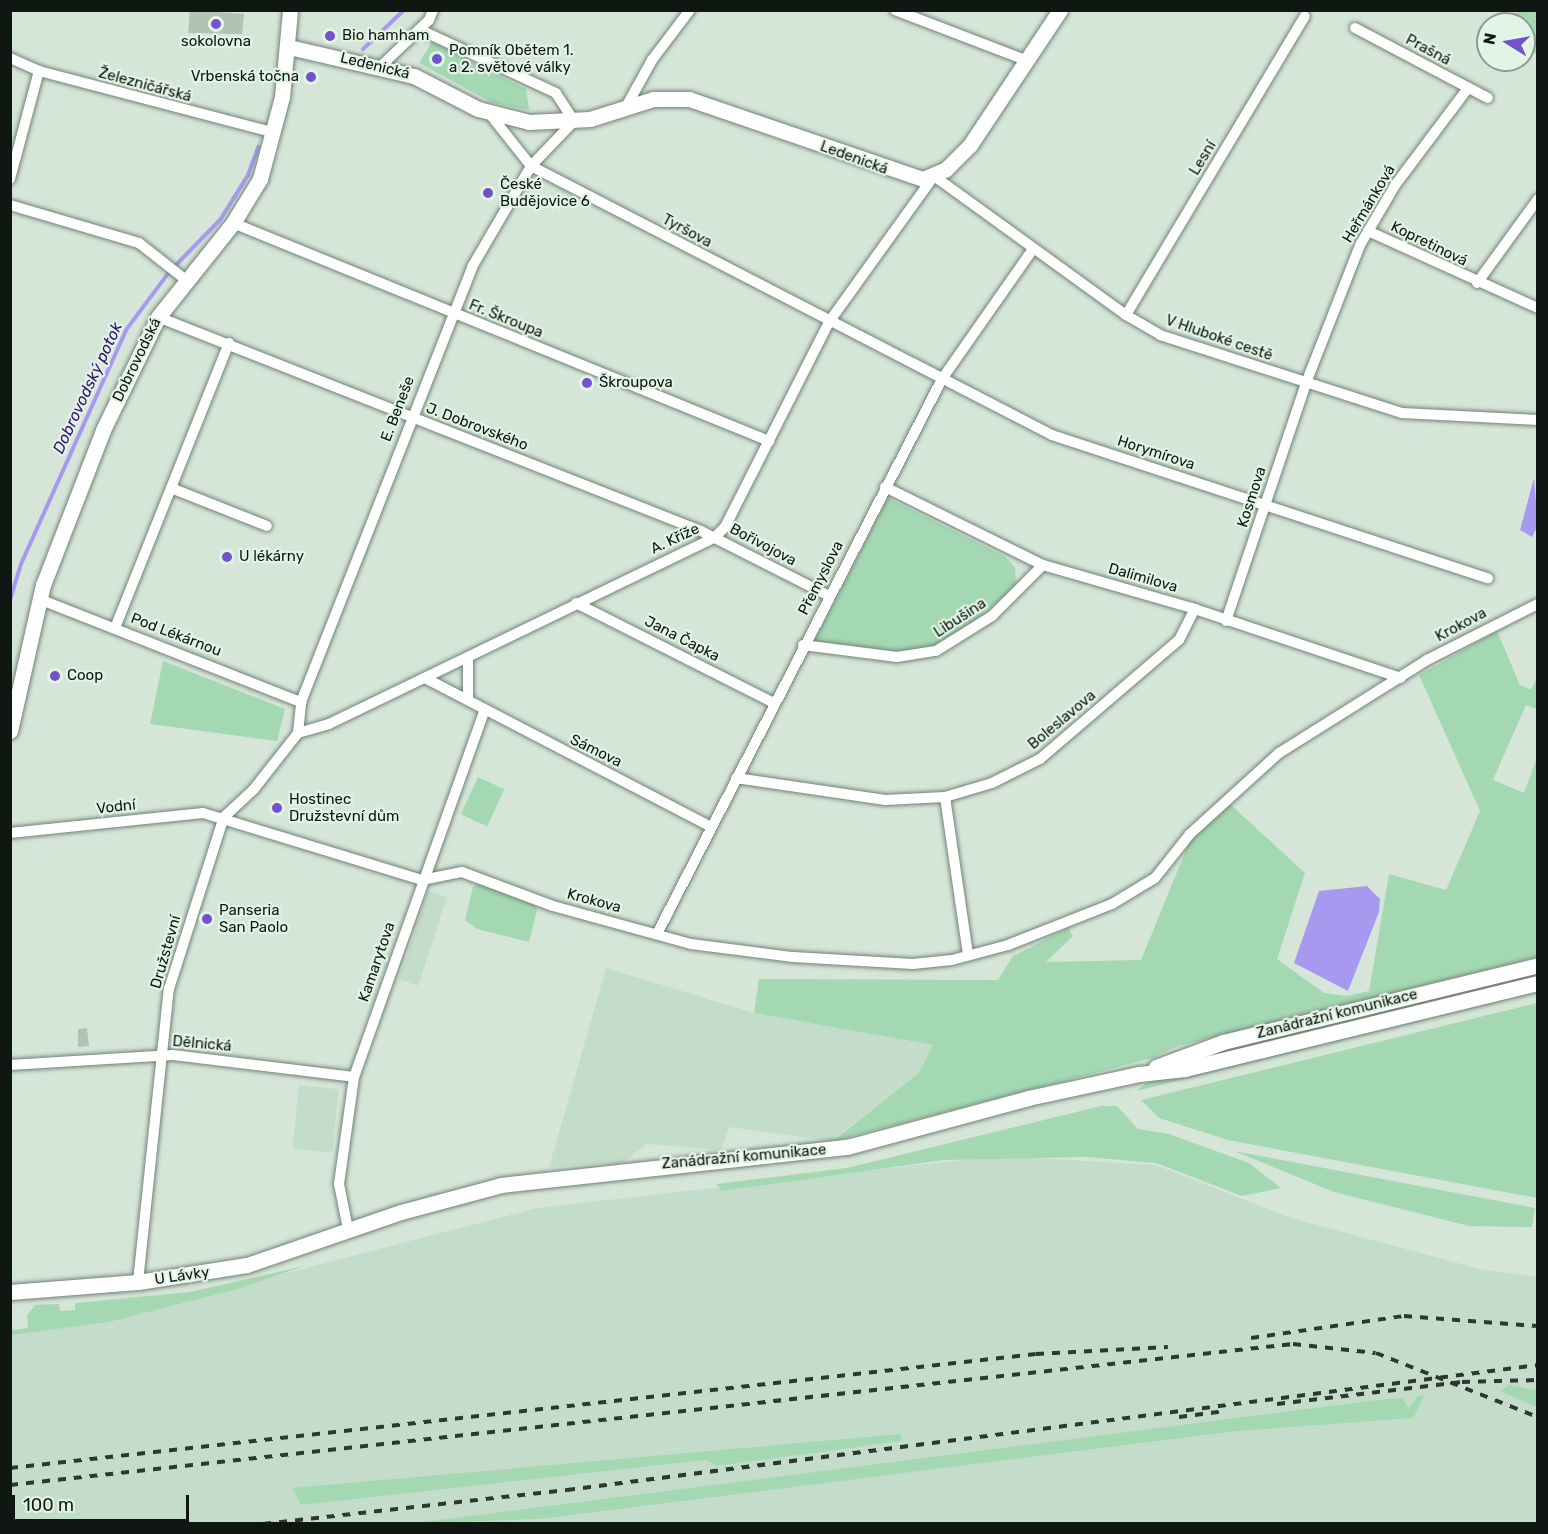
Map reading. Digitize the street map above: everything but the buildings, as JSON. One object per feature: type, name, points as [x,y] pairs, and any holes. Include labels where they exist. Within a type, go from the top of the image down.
[{"type":"main road","name":"Dobrovodská","points":[[10,730],[39,599],[76,494],[158,317],[182,277],[233,223],[260,179],[275,133],[289,47],[290,10]]},
{"type":"main road","points":[[933,176],[970,145],[1028,62],[1060,10]]},
{"type":"main road","name":"Ledenická","points":[[289,47],[380,66],[420,78],[489,112],[529,122],[574,121],[662,98],[689,99],[903,176],[933,176]]},
{"type":"main road","name":"Zanádražní komunikace","points":[[348,1229],[501,1185],[847,1147],[1139,1074],[1223,1042],[1538,965]]},
{"type":"main road","name":"Zanádražní komunikace","points":[[1139,1074],[1185,1069],[1538,983]]},
{"type":"main road","name":"U Lávky","points":[[10,1292],[138,1282],[248,1265],[348,1229]]},
{"type":"street","points":[[380,66],[419,29],[433,10]]},
{"type":"street","points":[[626,107],[652,60],[690,10]]},
{"type":"street","points":[[895,10],[1028,62]]},
{"type":"street","name":"Lesní","points":[[1126,315],[1305,16]]},
{"type":"street","name":"Prašná","points":[[1354,28],[1488,98]]},
{"type":"street","points":[[419,29],[556,93],[574,121]]},
{"type":"street","name":"Železničářská","points":[[10,58],[39,71],[275,133]]},
{"type":"street","points":[[10,178],[39,71]]},
{"type":"street","name":"Heřmánková","points":[[1306,382],[1368,231],[1396,184],[1468,88]]},
{"type":"street","name":"Ledenická","points":[[489,112],[531,166]]},
{"type":"street","name":"E. Beneše","points":[[298,733],[301,702],[411,417],[472,267],[531,166],[544,158],[574,121]]},
{"type":"street","name":"Tyršova","points":[[531,166],[829,322]]},
{"type":"street","name":"V Hluboké cestě","points":[[933,176],[1126,315],[1168,338],[1402,413],[1538,420]]},
{"type":"street","name":"A. Kříže","points":[[298,733],[329,724],[715,537],[725,527],[829,322],[933,176]]},
{"type":"street","name":"Kopretinová","points":[[1477,283],[1538,199]]},
{"type":"street","points":[[10,205],[139,243],[182,277]]},
{"type":"street","name":"Fr. Škroupa","points":[[233,223],[769,441]]},
{"type":"street","name":"Kopretinová","points":[[1368,231],[1477,283],[1538,308]]},
{"type":"street","name":"Přemyslova","points":[[657,934],[803,645],[942,379],[1033,249]]},
{"type":"street","name":"J. Dobrovského","points":[[158,317],[229,343],[715,537]]},
{"type":"street","name":"Horymírova","points":[[829,322],[1052,435],[1488,578]]},
{"type":"street","points":[[115,628],[229,343]]},
{"type":"street","name":"Kosmova","points":[[1226,621],[1306,382]]},
{"type":"street","name":"Dalimilova","points":[[885,487],[1043,565],[1196,609],[1226,621],[1401,678]]},
{"type":"street","points":[[171,488],[267,526]]},
{"type":"street","name":"Bořivojova","points":[[715,537],[829,596]]},
{"type":"street","name":"Libušina","points":[[803,645],[897,657],[936,651],[992,616],[1043,565]]},
{"type":"street","name":"Pod Lékárnou","points":[[39,599],[301,702]]},
{"type":"street","name":"Jana Čapka","points":[[576,603],[774,703]]},
{"type":"street","name":"Krokova","points":[[224,816],[422,880],[462,872],[553,906],[691,944],[793,957],[913,964],[968,955],[1112,904],[1155,878],[1190,834],[1279,753],[1468,638],[1538,604]]},
{"type":"street","name":"Boleslavova","points":[[736,778],[885,800],[945,797],[992,783],[1040,759],[1179,640],[1196,609]]},
{"type":"street","points":[[468,658],[468,700]]},
{"type":"street","name":"Sámova","points":[[425,678],[484,711],[711,827]]},
{"type":"street","name":"Kamarytova","points":[[348,1229],[339,1184],[354,1077],[422,880],[484,711]]},
{"type":"street","name":"Družstevní","points":[[138,1282],[169,989],[224,816],[269,773],[298,733]]},
{"type":"street","points":[[945,797],[968,955]]},
{"type":"street","name":"Vodní","points":[[10,833],[203,813],[224,816]]},
{"type":"street","name":"Dělnická","points":[[10,1065],[162,1056],[354,1077]]},
{"type":"shaded area","points":[[1534,478],[1538,525],[1532,537],[1520,530]]},
{"type":"shaded area","points":[[1367,886],[1380,899],[1379,912],[1348,991],[1294,963],[1319,891]]},
{"type":"shaded area","points":[[428,891],[447,897],[418,986],[399,979]]},
{"type":"shaded area","points":[[606,968],[754,1013],[933,1045],[921,1073],[831,1141],[729,1127],[721,1150],[646,1144],[624,1162],[549,1167]]},
{"type":"shaded area","points":[[299,1085],[339,1089],[332,1153],[292,1149]]},
{"type":"shaded area","points":[[997,1156],[1156,1165],[1291,1218],[1480,1269],[1537,1277],[1537,1523],[11,1524],[11,1332],[129,1314],[537,1208]]},
{"type":"green space","points":[[1537,11],[1537,53],[1536,12],[1516,12]]},
{"type":"green space","points":[[432,42],[526,89],[529,110],[493,103],[419,63]]},
{"type":"green space","points":[[888,498],[1004,556],[1015,567],[1016,586],[959,634],[929,649],[885,652],[814,642]]},
{"type":"green space","points":[[1497,631],[1520,685],[1531,690],[1537,677],[1537,709],[1526,705],[1493,780],[1524,793],[1537,757],[1537,957],[1178,1046],[1152,1058],[833,1141],[919,1073],[933,1045],[754,1013],[759,979],[998,980],[1013,956],[1068,928],[1073,936],[1046,962],[1141,960],[1191,838],[1230,804],[1305,873],[1277,959],[1324,993],[1347,996],[1369,991],[1389,874],[1446,890],[1480,811],[1419,675]]},
{"type":"green space","points":[[163,661],[285,709],[277,741],[150,724]]},
{"type":"green space","points":[[478,777],[504,789],[487,826],[461,814]]},
{"type":"green space","points":[[478,883],[534,905],[537,910],[529,942],[477,929],[465,920],[473,887]]},
{"type":"green space","points":[[1537,971],[1537,975],[1181,1062],[1196,1056]]},
{"type":"green space","points":[[1537,989],[1537,992],[1136,1091],[1151,1080],[1190,1076]]},
{"type":"green space","points":[[1537,1003],[1537,1198],[1228,1140],[1159,1118],[1141,1100]]},
{"type":"green space","points":[[1101,1106],[1117,1106],[1138,1129],[1169,1134],[1249,1163],[1281,1188],[1242,1196],[1156,1163],[1086,1157],[943,1160],[722,1191],[716,1184],[847,1168]]},
{"type":"green space","points":[[1234,1151],[1535,1208],[1532,1227],[1469,1226],[1334,1192]]},
{"type":"green space","points":[[304,1266],[241,1288],[109,1322],[11,1335],[11,1330],[28,1328],[27,1316],[35,1305],[59,1304],[60,1311],[75,1310],[75,1303],[190,1292]]},
{"type":"green space","points":[[1509,1385],[1537,1390],[1537,1407],[1500,1391]]},
{"type":"green space","points":[[1425,1394],[1413,1418],[1237,1431],[539,1519],[416,1523],[1378,1400],[1402,1398],[1409,1409],[1417,1397]]},
{"type":"green space","points":[[901,1434],[901,1441],[717,1466],[706,1460],[301,1505],[292,1488]]},
{"type":"waterway","name":"Dobrovodský potok","points":[[363,49],[404,10]]},
{"type":"waterway","name":"Dobrovodský potok","points":[[10,600],[21,564],[126,330],[170,271],[220,220],[248,175],[258,147]]},
{"type":"railway","points":[[1251,1338],[1404,1316],[1538,1326]]},
{"type":"railway","points":[[10,1485],[1293,1344],[1376,1353],[1538,1417]]},
{"type":"railway","points":[[10,1468],[1036,1354],[1168,1347]]},
{"type":"railway","points":[[263,1524],[567,1490],[1538,1365]]},
{"type":"railway","points":[[1277,1404],[1462,1382],[1538,1380]]},
{"type":"railway","points":[[1179,1417],[1226,1411]]},
{"type":"place","name":"sokolovna","points":[[216,24]]},
{"type":"place","name":"Bio hamham","points":[[330,36]]},
{"type":"place","name":"Pomník Obětem 1. a 2. světové války","points":[[437,59]]},
{"type":"place","name":"Vrbenská točna","points":[[311,77]]},
{"type":"place","name":"České Budějovice 6","points":[[488,193]]},
{"type":"place","name":"Škroupova","points":[[587,383]]},
{"type":"place","name":"U lékárny","points":[[227,557]]},
{"type":"place","name":"Coop","points":[[55,676]]},
{"type":"place","name":"Hostinec Družstevní dům","points":[[277,808]]},
{"type":"place","name":"Panseria San Paolo","points":[[207,919]]}]
